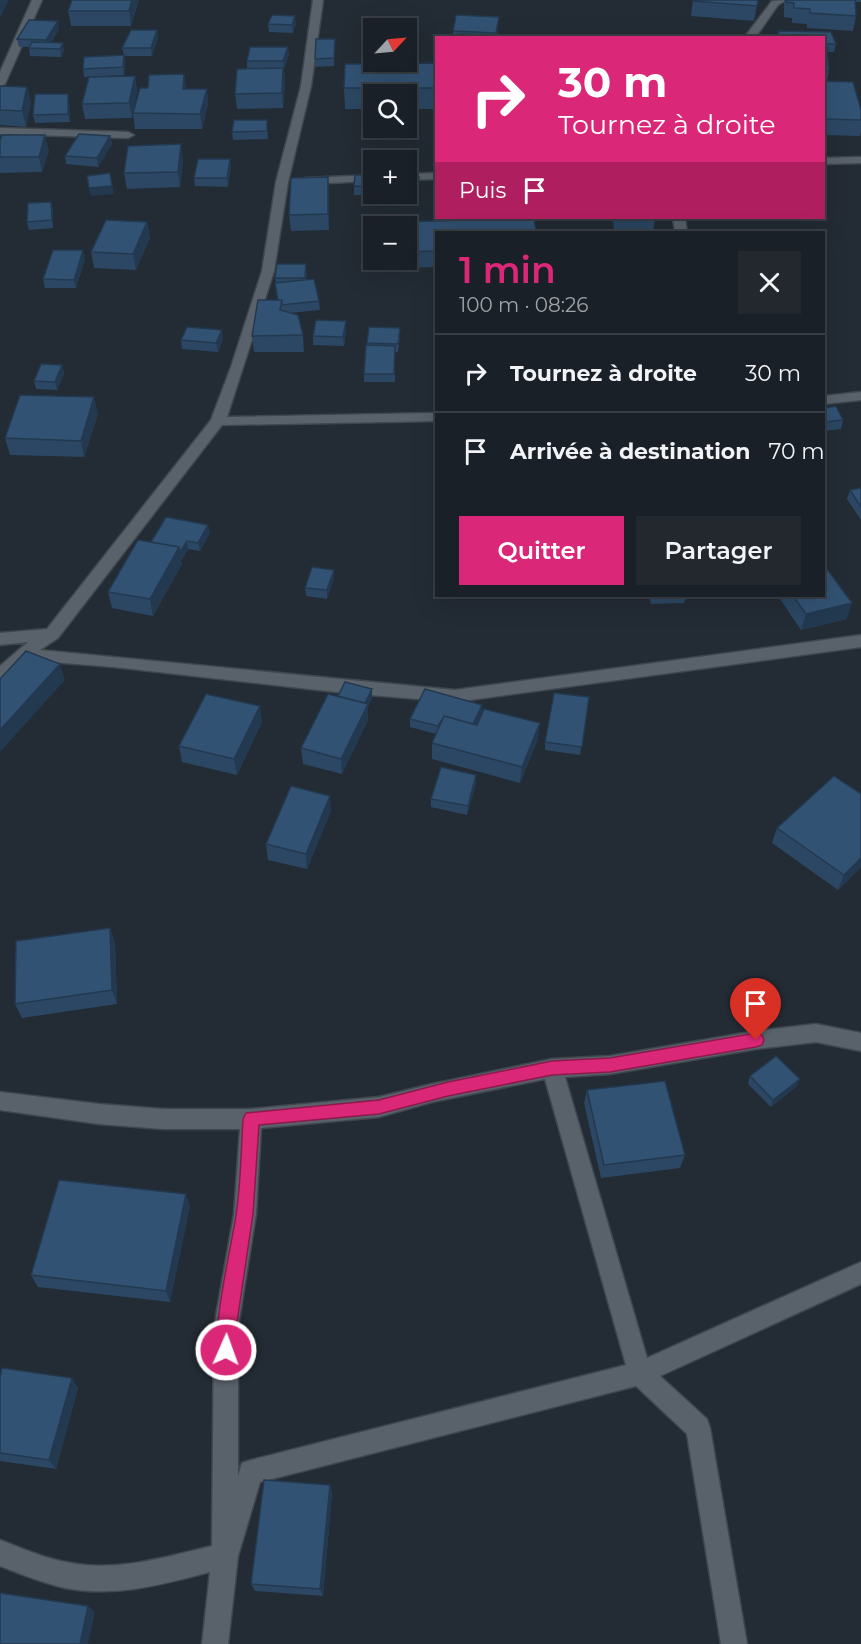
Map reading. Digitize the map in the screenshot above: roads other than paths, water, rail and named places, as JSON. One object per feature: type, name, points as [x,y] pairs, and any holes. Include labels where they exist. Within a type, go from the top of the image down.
[{"type":"street","points":[[0,84],[37,0]]},
{"type":"street","points":[[0,676],[22,654],[52,634],[218,422],[268,271],[282,182],[306,86],[318,0]]},
{"type":"street","points":[[751,36],[775,3],[781,0]]},
{"type":"street","points":[[0,131],[128,135]]},
{"type":"street","points":[[825,161],[861,160]]},
{"type":"street","points":[[417,177],[435,176]]},
{"type":"street","points":[[282,182],[363,178]]},
{"type":"street","points":[[825,400],[861,396]]},
{"type":"street","points":[[218,422],[435,417]]},
{"type":"street","points":[[0,639],[52,634]]},
{"type":"street","points":[[22,654],[134,663],[345,687],[454,696],[861,642]]},
{"type":"street","points":[[0,1101],[99,1114],[163,1119],[251,1119],[379,1107],[432,1093],[552,1068],[610,1065],[756,1040],[816,1033],[861,1042]]},
{"type":"street","points":[[552,1068],[640,1373],[698,1428],[734,1644]]},
{"type":"street","points":[[215,1644],[225,1556],[226,1327],[245,1214],[251,1119]]},
{"type":"street","points":[[225,1556],[251,1472],[640,1373],[861,1273]]},
{"type":"street","points":[[0,1553],[38,1567],[88,1578],[146,1575],[225,1556]]}]
